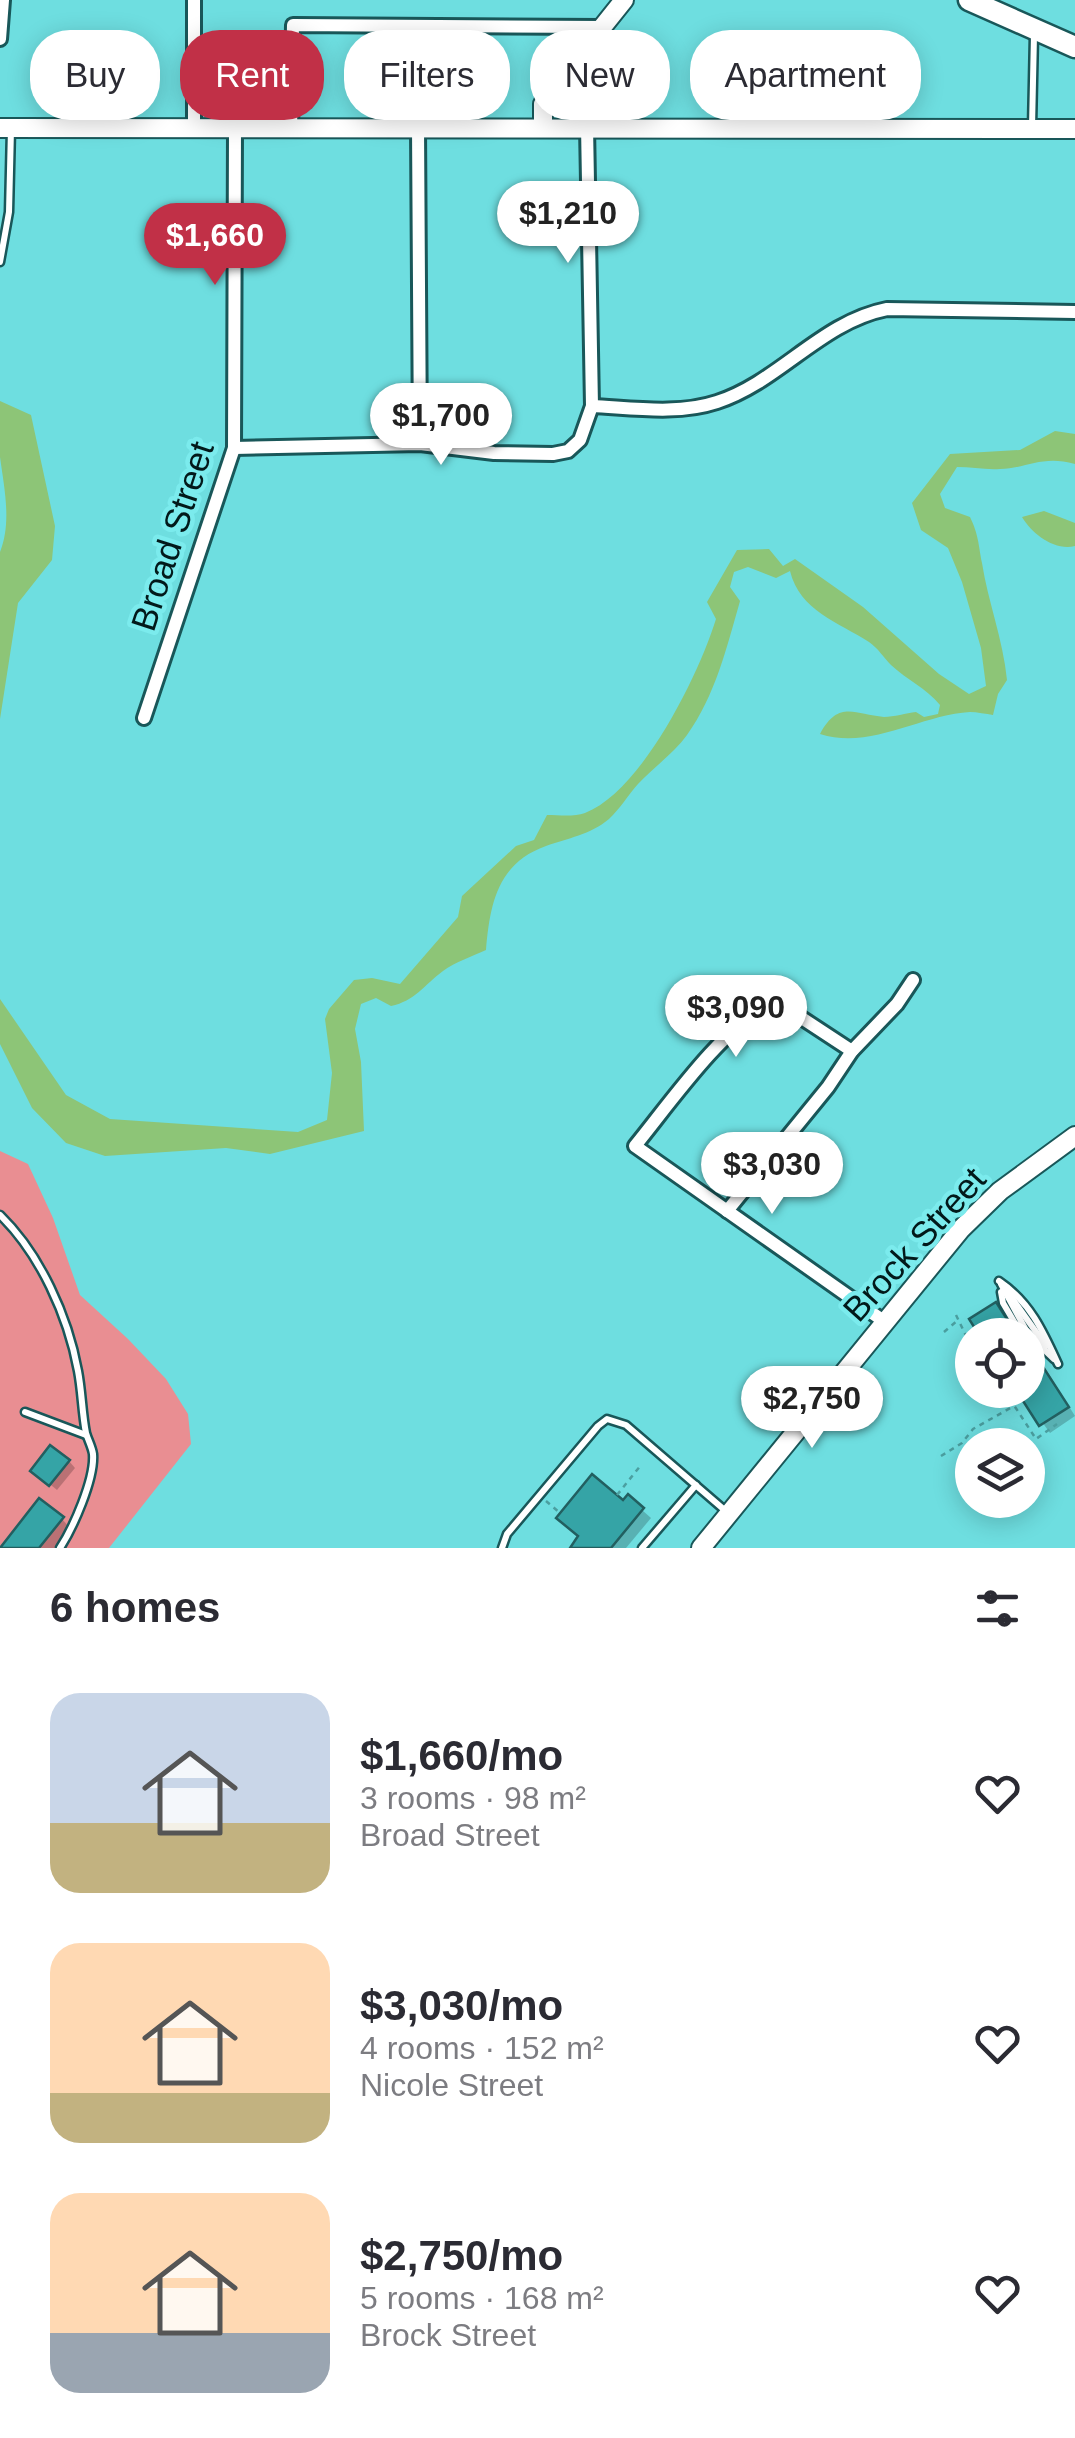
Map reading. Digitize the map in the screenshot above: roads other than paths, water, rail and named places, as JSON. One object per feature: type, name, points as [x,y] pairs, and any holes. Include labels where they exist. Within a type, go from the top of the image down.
[{"type":"main road","points":[[969,0],[1075,47]]},
{"type":"street","points":[[0,39],[3,0]]},
{"type":"street","points":[[194,0],[194,129]]},
{"type":"street","points":[[543,126],[543,104],[624,0]]},
{"type":"street","points":[[291,129],[293,26],[600,27]]},
{"type":"street","points":[[3,124],[235,130],[543,126],[1075,128]]},
{"type":"street","points":[[234,448],[420,444],[523,455],[553,454],[568,450],[580,440],[592,406],[587,126]]},
{"type":"street","points":[[418,127],[420,444]]},
{"type":"street","name":"Broad Street","points":[[144,718],[234,448],[235,130]]},
{"type":"street","points":[[592,406],[672,409],[715,403],[743,390],[845,323],[887,309],[1075,312]]},
{"type":"street","points":[[727,1211],[913,980]]},
{"type":"street","points":[[852,1052],[788,1009],[766,1007],[708,1059],[635,1146],[886,1322]]},
{"type":"street","name":"Brock Street","points":[[701,1548],[976,1213],[1028,1168],[1075,1136]]},
{"type":"lane","points":[[1032,129],[1034,28]]},
{"type":"lane","points":[[0,262],[10,198],[3,124]]},
{"type":"lane","points":[[0,1214],[34,1256],[64,1325],[78,1370],[86,1435],[93,1452],[90,1476],[72,1530],[60,1548]]},
{"type":"lane","points":[[1000,1281],[1003,1302],[1012,1318]]},
{"type":"lane","points":[[1000,1281],[1018,1294],[1040,1324],[1058,1364]]},
{"type":"lane","points":[[1000,1281],[1028,1334],[1058,1364]]},
{"type":"lane","points":[[1045,1354],[1058,1364]]},
{"type":"lane","points":[[25,1412],[86,1435]]},
{"type":"lane","points":[[502,1548],[507,1534],[607,1420],[626,1425],[729,1514]]},
{"type":"lane","points":[[642,1548],[696,1485]]}]
